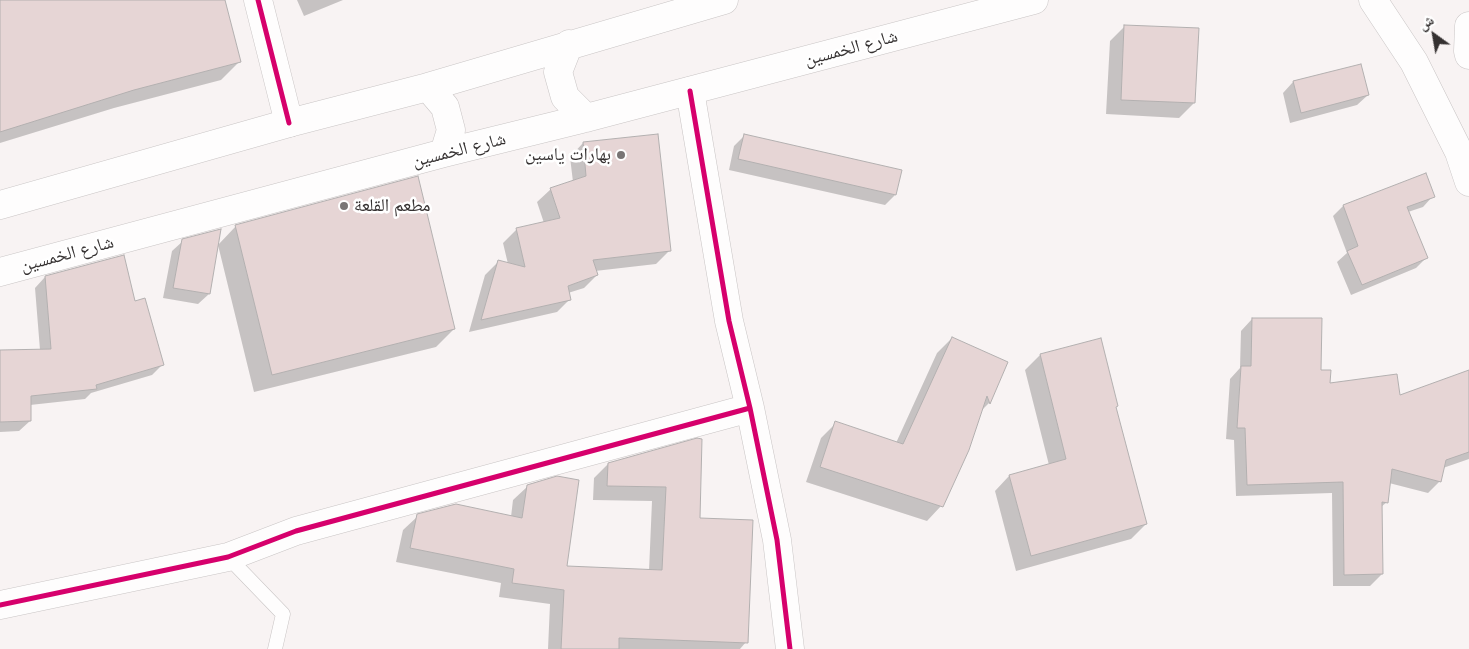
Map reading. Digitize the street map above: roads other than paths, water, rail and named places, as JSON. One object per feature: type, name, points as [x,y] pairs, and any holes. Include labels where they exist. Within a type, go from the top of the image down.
[{"type":"main road","points":[[258,0],[289,123]]},
{"type":"main road","points":[[0,206],[289,123],[428,87],[724,0]]},
{"type":"main road","name":"شارع الخمسين","points":[[0,272],[444,153],[586,118],[1034,0]]},
{"type":"main road","points":[[1373,0],[1414,62],[1458,152],[1469,182]]},
{"type":"main road","points":[[1469,26],[1469,55]]},
{"type":"main road","points":[[569,44],[558,72],[566,97],[586,118]]},
{"type":"main road","points":[[428,87],[445,107],[451,130],[444,153]]},
{"type":"main road","points":[[690,91],[730,321],[777,540],[790,649]]},
{"type":"main road","points":[[0,605],[228,556],[296,531],[750,408]]},
{"type":"lane","points":[[228,556],[283,614],[275,649]]},
{"type":"place","name":"بهارات ياسين","points":[[621,155]]},
{"type":"place","name":"مطعم القلعة","points":[[344,206]]}]
